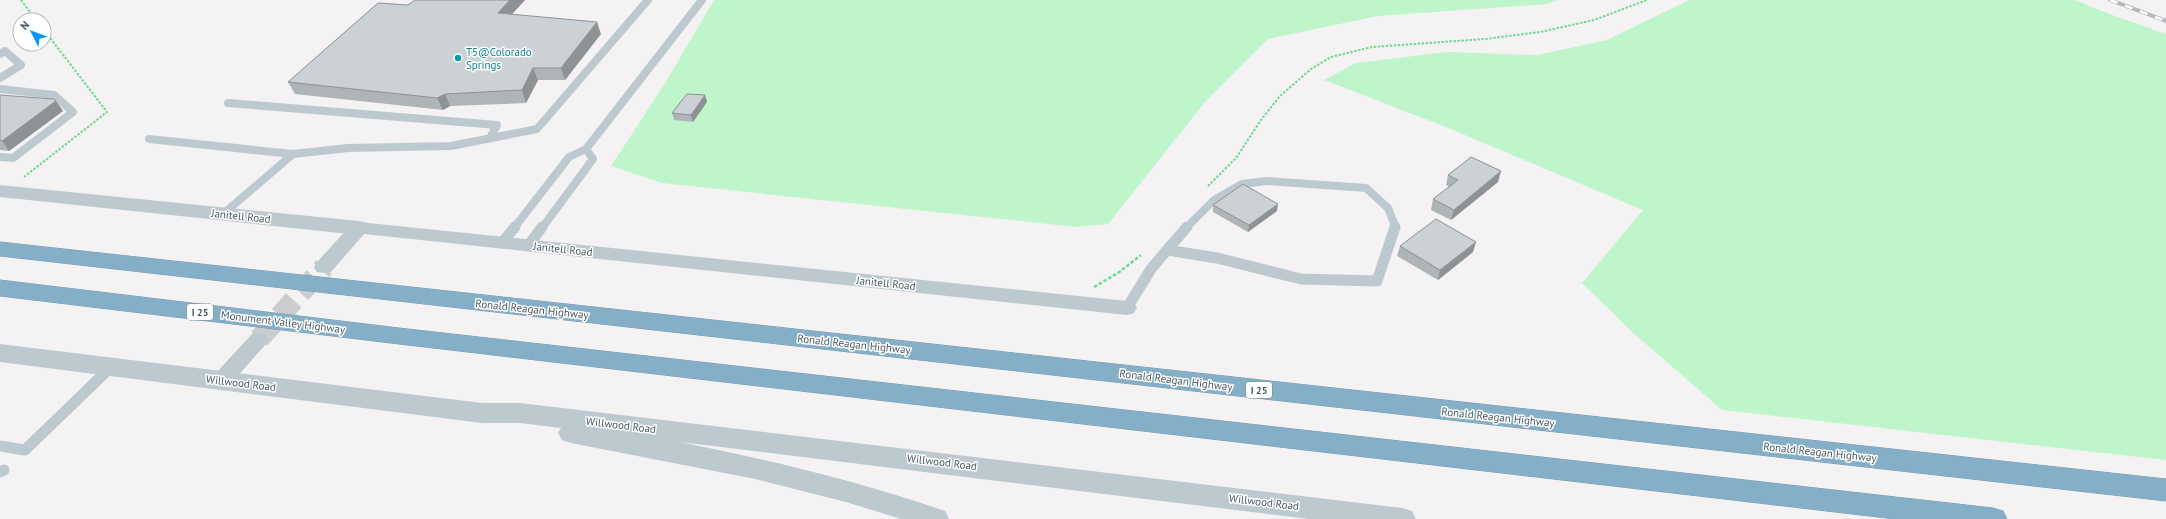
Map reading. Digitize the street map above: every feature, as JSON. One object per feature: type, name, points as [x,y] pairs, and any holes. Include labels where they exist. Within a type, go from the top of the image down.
[{"type":"highway","name":"Ronald Reagan Highway","points":[[0,249],[353,290],[946,354],[2166,490]]},
{"type":"highway","name":"Monument Valley Highway","points":[[0,288],[399,336],[1993,519]]},
{"type":"street","name":"Janitell Road","points":[[0,191],[1127,308]]},
{"type":"street","points":[[324,267],[359,228]]},
{"type":"street","points":[[222,380],[259,339]]},
{"type":"street","name":"Willwood Road","points":[[0,353],[482,413],[528,414],[1402,519]]},
{"type":"street","name":"Willwood Road","points":[[482,413],[515,423],[689,453],[887,502],[935,519]]},
{"type":"lane","points":[[149,139],[293,154],[348,148],[451,146],[537,128],[648,0]]},
{"type":"lane","points":[[502,243],[569,157],[586,149],[702,0]]},
{"type":"lane","points":[[0,78],[21,65],[2,49]]},
{"type":"lane","points":[[0,89],[54,95],[73,112],[12,158],[0,157]]},
{"type":"lane","points":[[228,103],[497,125],[490,138]]},
{"type":"lane","points":[[528,246],[593,159],[586,149]]},
{"type":"lane","points":[[223,214],[293,154]]},
{"type":"lane","points":[[1127,308],[1150,269],[1195,218],[1214,200],[1242,184],[1267,181],[1366,188],[1388,208],[1396,229],[1377,281],[1302,279],[1217,258],[1167,250]]},
{"type":"lane","points":[[0,446],[25,450],[112,366]]},
{"type":"path","points":[[21,0],[30,12]]},
{"type":"path","points":[[1204,190],[1236,159],[1262,119],[1280,98],[1310,70],[1330,57],[1352,51],[1372,48],[1525,36],[1555,31],[1602,20],[1647,0]]},
{"type":"path","points":[[1069,302],[1118,273],[1146,250]]},
{"type":"green space","points":[[714,0],[1558,0],[1547,4],[1378,16],[1268,39],[1205,102],[1108,224],[1076,227],[662,183],[611,166],[664,85]]},
{"type":"green space","points":[[1689,0],[2075,0],[2166,34],[2166,460],[1722,410],[1631,331],[1582,283],[1643,210],[1441,125],[1324,80],[1356,63],[1447,52],[1537,55],[1607,40]]},
{"type":"building","name":"T5@Colorado Springs","points":[[415,0],[510,0],[498,13],[597,22],[561,68],[533,68],[522,90],[445,94],[437,98],[288,82],[378,3],[408,5]]},
{"type":"building","points":[[687,94],[705,95],[691,115],[672,113]]},
{"type":"building","points":[[0,95],[54,99],[56,101],[2,141],[0,140]]},
{"type":"building","points":[[1471,157],[1501,171],[1454,210],[1433,199],[1458,180],[1448,175]]},
{"type":"building","points":[[1243,184],[1278,204],[1249,225],[1213,205]]},
{"type":"building","points":[[1436,219],[1476,242],[1440,270],[1400,246]]},
{"type":"tunnel","points":[[259,339],[324,267]]},
{"type":"railway","points":[[2110,0],[2166,21]]},
{"type":"place","name":"T5@Colorado Springs","points":[[458,58]]}]
